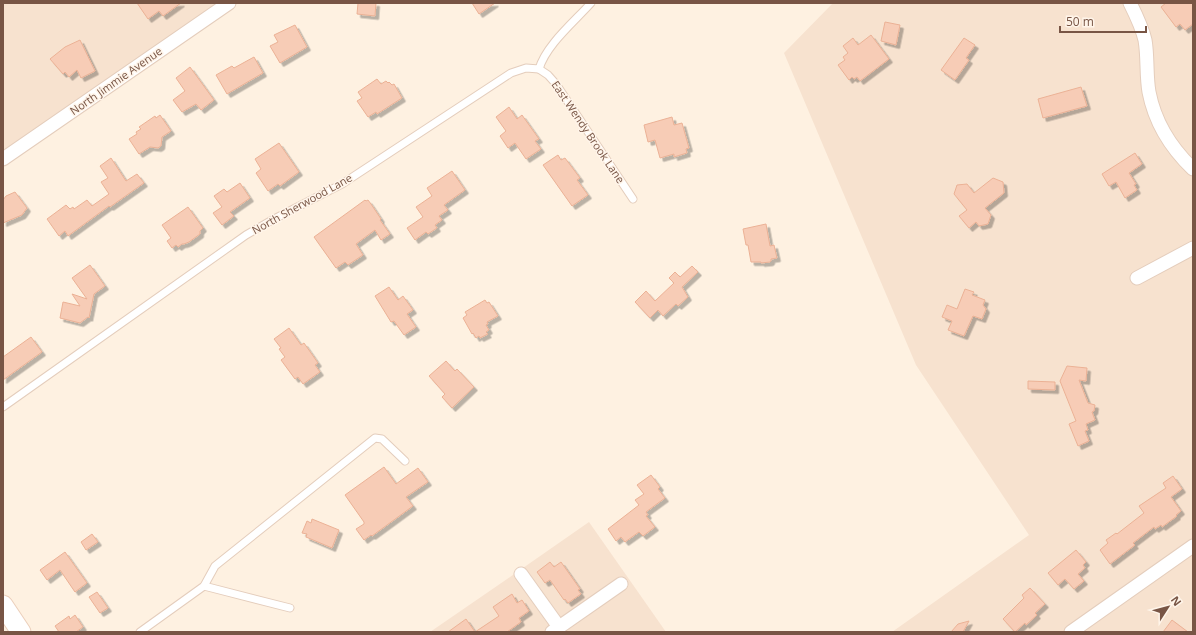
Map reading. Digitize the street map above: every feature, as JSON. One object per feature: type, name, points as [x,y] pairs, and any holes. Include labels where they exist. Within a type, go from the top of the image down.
[{"type":"street","name":"North Jimmie Avenue","points":[[3,159],[229,3]]},
{"type":"street","points":[[1130,3],[1138,18],[1144,40],[1149,92],[1156,119],[1169,142],[1193,168]]},
{"type":"street","points":[[1137,278],[1193,248]]},
{"type":"street","points":[[1071,632],[1193,546]]},
{"type":"street","points":[[521,574],[555,629],[621,584]]},
{"type":"street","points":[[3,605],[21,632]]},
{"type":"lane","points":[[539,69],[542,59],[549,49],[591,3]]},
{"type":"lane","name":"North Sherwood Lane","points":[[3,407],[246,235],[342,184],[511,73],[526,68],[539,69]]},
{"type":"lane","name":"East Wendy Brook Lane","points":[[539,69],[548,75],[556,84],[633,199]]},
{"type":"lane","points":[[140,632],[204,586],[215,566],[375,438],[382,439],[405,461]]},
{"type":"lane","points":[[204,586],[290,608]]},
{"type":"shaded area","points":[[3,3],[229,3],[3,159]]},
{"type":"shaded area","points":[[833,3],[1193,3],[1193,632],[892,632],[1029,535],[916,365],[784,53]]},
{"type":"shaded area","points":[[589,522],[666,632],[430,632],[510,577]]},
{"type":"building","points":[[137,3],[181,3],[163,16],[159,11],[148,19]]},
{"type":"building","points":[[358,3],[376,3],[375,16],[357,14]]},
{"type":"building","points":[[472,3],[495,3],[479,14]]},
{"type":"building","points":[[1166,3],[1193,3],[1193,24],[1185,30],[1180,24],[1176,27],[1161,7]]},
{"type":"building","points":[[885,22],[900,25],[896,45],[881,41]]},
{"type":"building","points":[[295,25],[307,47],[280,63],[270,46],[278,42],[274,35]]},
{"type":"building","points":[[871,35],[889,59],[860,81],[857,77],[854,79],[852,77],[849,80],[838,65],[845,60],[843,57],[848,53],[843,46],[853,38],[858,45]]},
{"type":"building","points":[[964,38],[975,45],[966,58],[969,60],[955,80],[941,70]]},
{"type":"building","points":[[80,40],[95,71],[81,78],[77,70],[69,77],[65,72],[63,74],[50,59],[65,47]]},
{"type":"building","points":[[254,57],[263,73],[227,94],[216,75],[232,66],[234,68]]},
{"type":"building","points":[[190,67],[214,100],[201,110],[196,104],[182,112],[173,100],[185,91],[176,78]]},
{"type":"building","points":[[377,79],[381,84],[386,81],[392,85],[394,84],[402,98],[377,114],[376,112],[368,117],[357,101],[362,98],[358,92]]},
{"type":"building","points":[[1081,87],[1087,106],[1043,118],[1038,99]]},
{"type":"building","points":[[509,107],[517,119],[522,115],[539,139],[535,141],[541,149],[526,159],[515,143],[508,148],[500,136],[506,131],[496,117]]},
{"type":"building","points":[[160,115],[171,131],[162,137],[161,146],[158,148],[150,147],[139,154],[129,139],[137,134],[136,132],[141,129],[139,127],[155,116],[156,118]]},
{"type":"building","points":[[672,117],[674,125],[682,123],[689,148],[686,149],[687,153],[674,157],[674,154],[660,158],[655,140],[648,142],[644,125]]},
{"type":"building","points":[[279,143],[299,172],[280,186],[278,184],[268,191],[256,173],[261,169],[255,159]]},
{"type":"building","points":[[1135,153],[1142,164],[1129,173],[1136,184],[1134,185],[1137,190],[1125,198],[1116,182],[1109,186],[1102,174]]},
{"type":"building","points":[[558,155],[561,160],[565,158],[580,178],[577,180],[588,195],[572,206],[543,165]]},
{"type":"building","points":[[111,158],[126,181],[137,174],[144,183],[68,236],[65,231],[59,236],[47,219],[66,205],[70,209],[73,207],[74,209],[87,200],[92,206],[109,194],[101,182],[108,178],[100,166]]},
{"type":"building","points":[[452,171],[465,190],[444,205],[448,210],[439,216],[442,220],[435,225],[437,228],[428,234],[426,232],[415,240],[407,228],[423,217],[416,207],[432,196],[427,188]]},
{"type":"building","points":[[993,178],[1003,182],[1004,193],[985,208],[991,215],[988,224],[979,226],[976,222],[969,228],[959,216],[967,210],[954,194],[957,185],[967,184],[974,193]]},
{"type":"building","points":[[240,183],[250,198],[230,212],[234,216],[222,225],[213,213],[222,207],[214,196],[224,189],[227,192]]},
{"type":"building","points":[[15,192],[27,208],[22,215],[3,223],[3,200],[6,196]]},
{"type":"building","points":[[365,200],[368,200],[371,204],[390,234],[381,240],[375,230],[356,244],[363,255],[348,265],[345,262],[336,268],[314,237]]},
{"type":"building","points":[[188,207],[203,228],[200,231],[200,234],[189,242],[178,247],[176,245],[172,248],[167,241],[171,238],[162,225]]},
{"type":"building","points":[[766,224],[770,246],[774,245],[777,258],[771,259],[770,262],[751,262],[743,229]]},
{"type":"building","points":[[90,265],[105,286],[94,294],[89,318],[88,317],[80,323],[60,318],[63,302],[80,306],[72,294],[87,299],[72,278]]},
{"type":"building","points":[[692,266],[698,272],[682,287],[688,297],[678,306],[676,304],[663,316],[658,310],[650,318],[635,302],[646,291],[655,301],[674,283],[669,278],[675,272],[680,277]]},
{"type":"building","points":[[389,287],[398,300],[403,296],[413,310],[407,314],[416,327],[404,335],[394,321],[391,322],[375,296]]},
{"type":"building","points":[[965,289],[974,292],[972,295],[985,300],[983,305],[986,309],[982,319],[973,316],[964,336],[948,330],[952,321],[942,317],[947,305],[957,309]]},
{"type":"building","points":[[485,300],[487,303],[489,302],[498,316],[487,322],[488,324],[486,325],[489,330],[486,332],[488,334],[480,338],[479,336],[476,338],[463,318],[467,315],[465,312]]},
{"type":"building","points":[[289,328],[301,345],[304,343],[318,363],[315,365],[320,372],[303,384],[298,377],[295,379],[281,360],[285,357],[279,349],[281,348],[274,339]]},
{"type":"building","points":[[31,337],[42,352],[3,380],[3,357]]},
{"type":"building","points":[[446,361],[455,371],[457,369],[474,387],[452,408],[442,397],[445,394],[429,376]]},
{"type":"building","points":[[1067,366],[1087,368],[1086,381],[1079,380],[1088,403],[1095,405],[1094,411],[1092,412],[1095,420],[1086,424],[1088,430],[1085,431],[1089,441],[1078,446],[1069,424],[1076,421],[1060,381]]},
{"type":"building","points":[[1028,381],[1055,382],[1055,390],[1028,389]]},
{"type":"building","points":[[384,467],[396,484],[418,468],[428,482],[406,497],[413,506],[372,536],[371,535],[364,540],[356,529],[364,524],[364,522],[345,495]]},
{"type":"building","points":[[651,475],[660,487],[658,489],[665,498],[646,512],[648,515],[646,516],[655,527],[643,536],[639,532],[625,542],[621,537],[616,541],[608,529],[639,505],[635,500],[644,494],[637,485]]},
{"type":"building","points":[[1173,476],[1182,489],[1171,497],[1181,511],[1176,515],[1177,516],[1162,527],[1161,525],[1155,529],[1154,527],[1133,543],[1135,545],[1110,564],[1100,550],[1108,543],[1106,540],[1116,533],[1117,534],[1144,513],[1139,506],[1166,488],[1163,483]]},
{"type":"building","points":[[312,519],[339,530],[332,548],[306,537],[307,534],[302,533],[307,521],[311,523]]},
{"type":"building","points":[[92,534],[98,542],[86,550],[81,542]]},
{"type":"building","points":[[1076,550],[1086,562],[1083,565],[1085,568],[1078,574],[1084,581],[1074,589],[1065,579],[1058,585],[1048,573]]},
{"type":"building","points":[[65,552],[87,583],[75,592],[60,570],[47,580],[40,570]]},
{"type":"building","points":[[550,562],[554,567],[561,562],[580,589],[578,590],[581,594],[568,603],[565,599],[564,600],[550,580],[545,583],[537,572]]},
{"type":"building","points":[[1030,588],[1045,604],[1035,613],[1037,615],[1015,632],[1003,619],[1024,598],[1022,595]]},
{"type":"building","points":[[97,592],[108,608],[100,613],[89,597]]},
{"type":"building","points":[[512,594],[517,603],[522,600],[529,611],[519,618],[521,622],[507,632],[475,632],[499,616],[493,607]]},
{"type":"building","points":[[75,615],[83,627],[76,632],[59,632],[55,626],[69,616],[70,619]]},
{"type":"building","points":[[466,619],[475,632],[448,632]]},
{"type":"building","points":[[1172,620],[1188,632],[1163,632]]},
{"type":"building","points":[[969,621],[963,632],[951,632],[958,624]]}]
